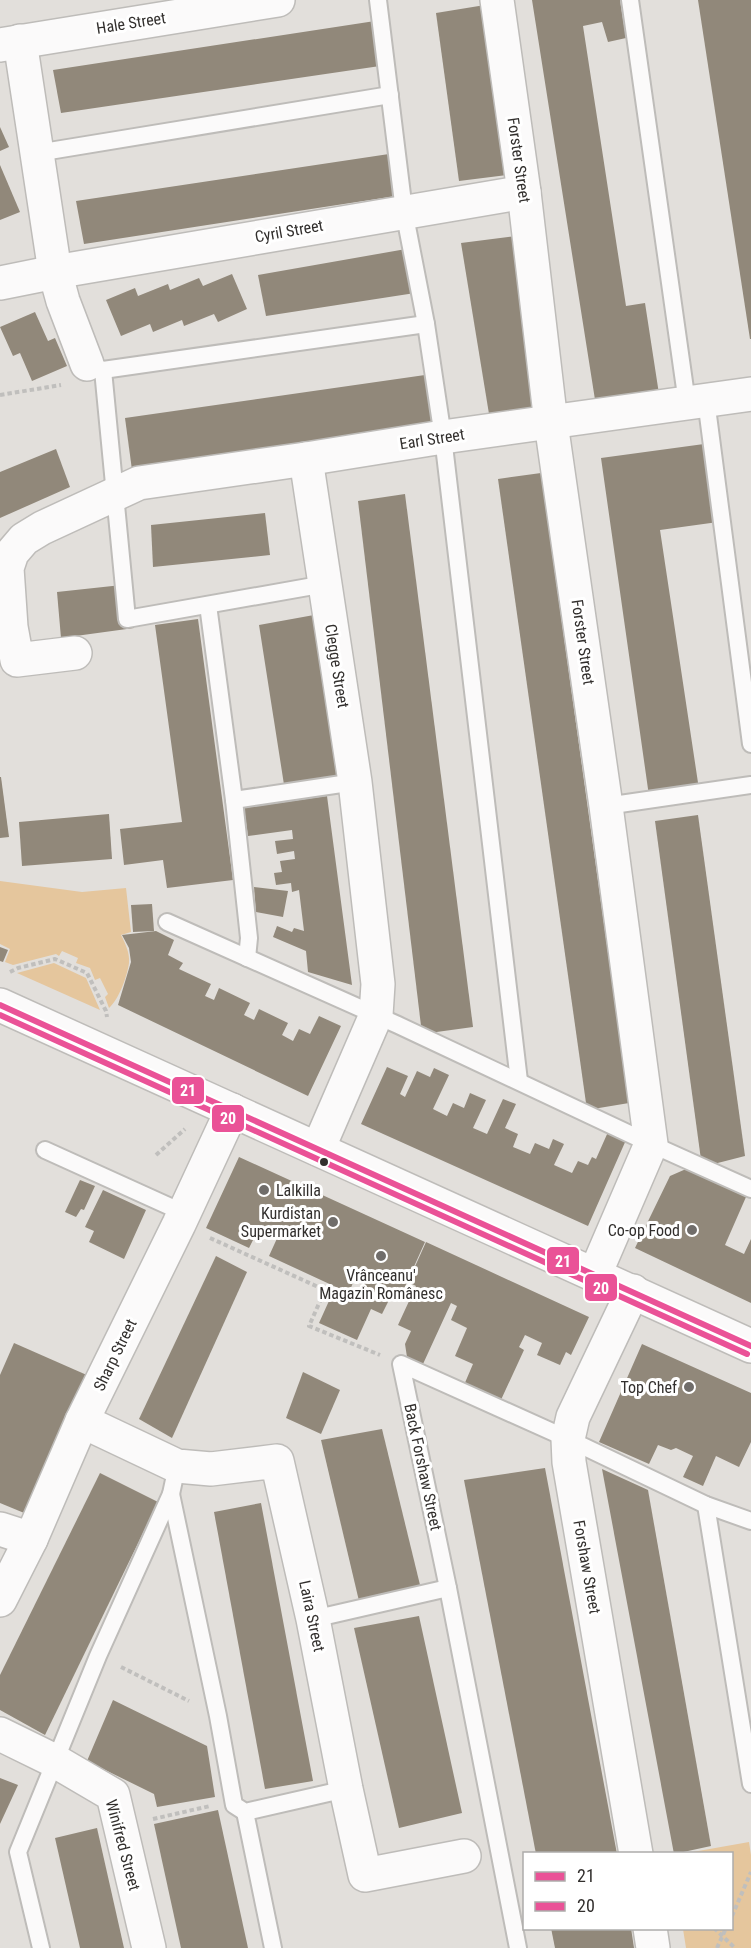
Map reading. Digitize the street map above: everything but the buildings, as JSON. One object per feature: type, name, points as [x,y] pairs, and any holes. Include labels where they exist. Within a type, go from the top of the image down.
[{"type":"street","name":"Hale Street","points":[[55,272],[36,153],[10,43],[278,0]]},
{"type":"street","name":"Forster Street","points":[[497,0],[524,192],[551,423],[606,806],[651,1144]]},
{"type":"street","name":"Cyril Street","points":[[0,283],[524,192]]},
{"type":"street","points":[[55,272],[85,373]]},
{"type":"street","name":"Earl Street","points":[[75,653],[17,660],[11,627],[7,568],[12,553],[24,539],[42,528],[140,483],[443,437],[751,394]]},
{"type":"street","name":"Clegge Street","points":[[306,459],[355,782],[378,984],[376,1015],[318,1149]]},
{"type":"street","points":[[2,990],[232,1110],[751,1346]]},
{"type":"street","name":"Sharp Street","points":[[0,1600],[31,1539],[82,1421],[232,1110]]},
{"type":"street","points":[[595,1274],[651,1144]]},
{"type":"street","name":"Forshaw Street","points":[[633,1291],[573,1417],[568,1439],[569,1462],[636,1852]]},
{"type":"street","name":"Laira Street","points":[[82,1421],[174,1480],[211,1469],[277,1461],[313,1619],[365,1875],[464,1856]]},
{"type":"street","points":[[0,1529],[31,1539]]},
{"type":"street","name":"Winifred Street","points":[[0,1734],[55,1761],[113,1795],[149,1948]]},
{"type":"street","points":[[650,1930],[653,1948]]},
{"type":"lane","points":[[378,0],[404,212],[426,324],[443,437],[519,1081]]},
{"type":"lane","points":[[630,0],[751,744]]},
{"type":"lane","points":[[36,153],[390,95]]},
{"type":"lane","points":[[325,584],[127,619],[116,493],[85,373],[426,324]]},
{"type":"lane","points":[[208,605],[234,800],[249,938],[247,958]]},
{"type":"lane","points":[[234,800],[355,782]]},
{"type":"lane","points":[[606,806],[751,785]]},
{"type":"lane","points":[[167,922],[376,1015],[751,1189]]},
{"type":"lane","points":[[45,1150],[181,1218]]},
{"type":"lane","points":[[401,1364],[568,1439],[706,1505],[751,1521]]},
{"type":"lane","name":"Back Forshaw Street","points":[[401,1364],[448,1588],[518,1948]]},
{"type":"lane","points":[[41,1948],[18,1852],[98,1656],[174,1480]]},
{"type":"lane","points":[[174,1480],[218,1716],[273,1948]]},
{"type":"lane","points":[[706,1505],[751,1784]]},
{"type":"lane","points":[[313,1619],[448,1588]]},
{"type":"lane","points":[[239,1806],[346,1790]]},
{"type":"path","points":[[0,395],[85,373]]},
{"type":"path","points":[[2,990],[18,968],[55,959],[87,973],[106,1011],[108,1024]]},
{"type":"path","points":[[156,1155],[188,1126]]},
{"type":"path","points":[[181,1218],[325,1290],[309,1326],[401,1364]]},
{"type":"path","points":[[98,1656],[218,1716]]},
{"type":"path","points":[[120,1827],[239,1806]]},
{"type":"path","points":[[733,1915],[751,1872]]},
{"type":"path","points":[[715,1930],[735,1948]]},
{"type":"path","points":[[717,1948],[726,1930]]},
{"type":"shaded area","points":[[0,881],[82,892],[126,888],[131,932],[121,935],[128,952],[129,963],[122,987],[109,1008],[105,997],[108,994],[100,978],[95,980],[90,968],[76,963],[78,958],[62,951],[59,956],[56,954],[13,965],[5,962],[10,949],[0,944]]},
{"type":"shaded area","points":[[54,963],[86,978],[100,1010],[17,973]]},
{"type":"shaded area","points":[[749,1842],[751,1948],[686,1948],[683,1930],[733,1930],[733,1852],[693,1852]]},
{"type":"transit line","name":"21","points":[[0,1005],[751,1346]]},
{"type":"transit line","name":"20","points":[[0,1015],[747,1354]]},
{"type":"place","name":"Lalkilla","points":[[264,1190]]},
{"type":"place","name":"Kurdistan Supermarket","points":[[333,1222]]},
{"type":"place","name":"Co-op Food","points":[[692,1230]]},
{"type":"place","name":"Vrânceanu' Magazin Românesc","points":[[381,1256]]},
{"type":"place","name":"Top Chef","points":[[689,1387]]}]
